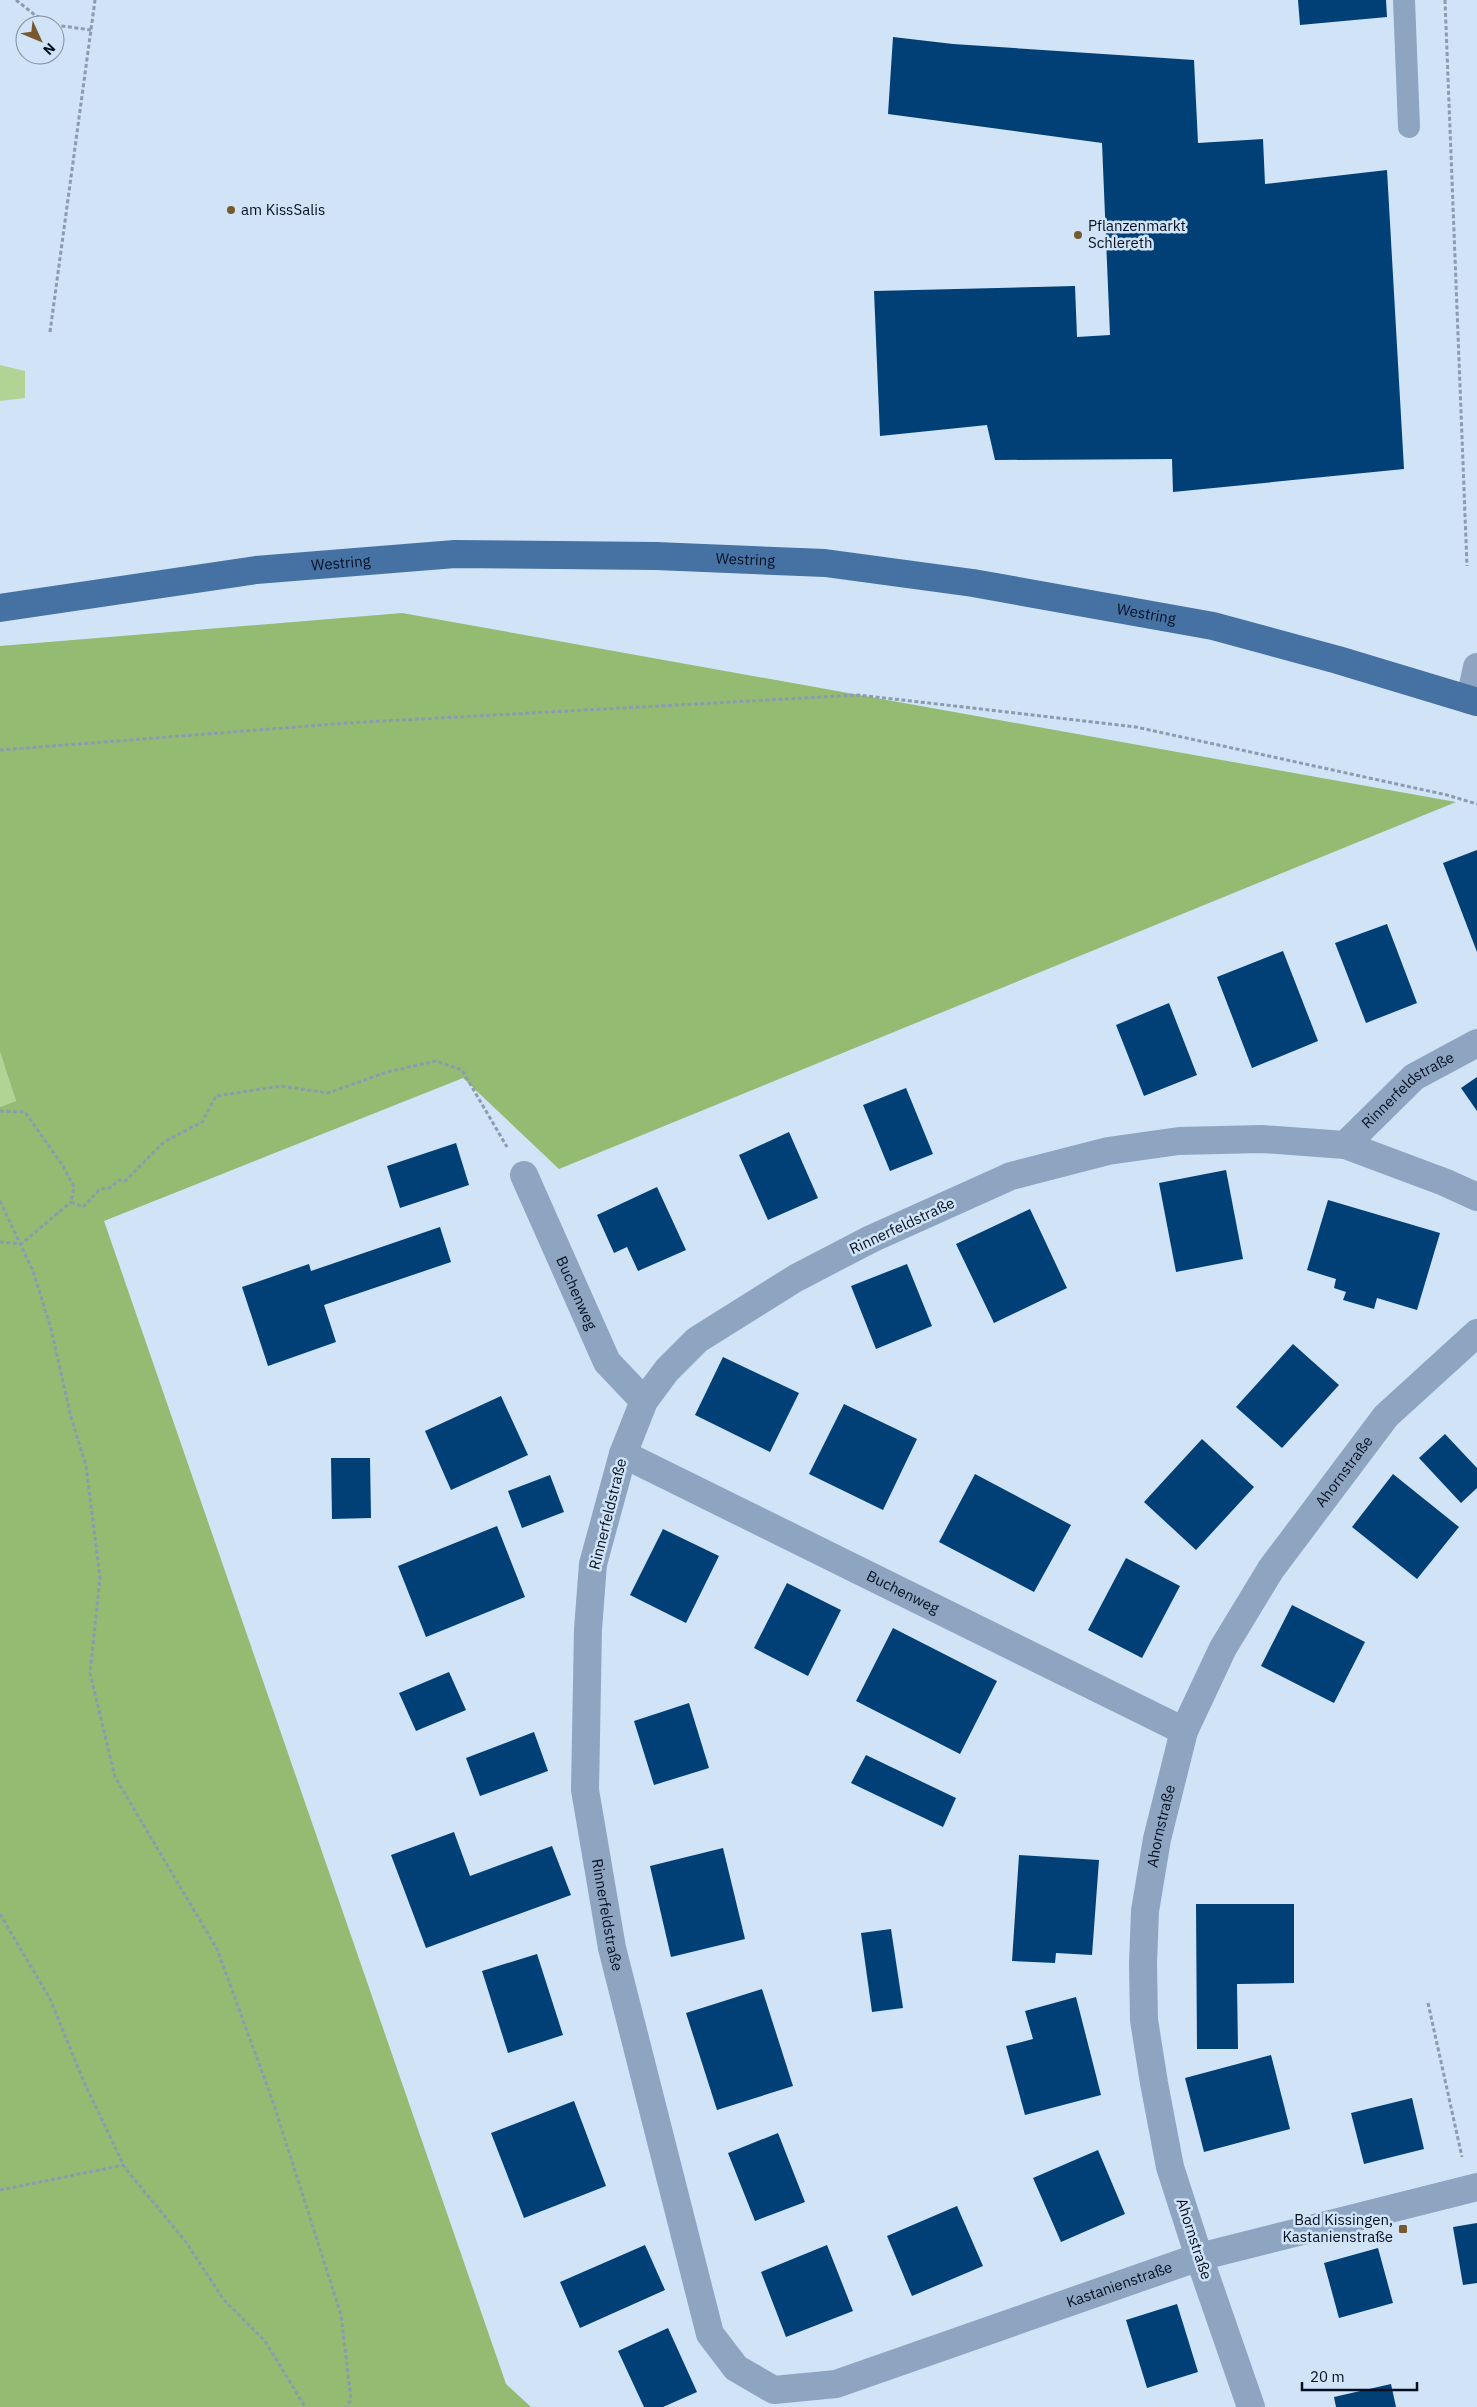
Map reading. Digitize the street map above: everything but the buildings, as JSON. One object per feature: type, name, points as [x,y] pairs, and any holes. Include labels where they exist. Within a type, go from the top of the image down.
[{"type":"main road","name":"Westring","points":[[0,608],[256,570],[455,554],[656,556],[824,563],[972,583],[1213,626],[1338,660],[1474,701]]},
{"type":"street","points":[[1474,701],[1477,667]]},
{"type":"street","name":"Rinnerfeldstraße","points":[[1345,1145],[1414,1077],[1477,1043]]},
{"type":"street","name":"Rinnerfeldstraße","points":[[774,2390],[736,2368],[710,2334],[612,1948],[585,1790],[588,1629],[593,1564],[623,1454],[644,1401],[667,1370],[697,1340],[796,1278],[871,1239],[1011,1176],[1108,1151],[1179,1141],[1262,1139],[1345,1145],[1444,1182],[1477,1197]]},
{"type":"street","name":"Buchenweg","points":[[524,1175],[607,1362],[644,1401]]},
{"type":"street","name":"Ahornstraße","points":[[1252,2407],[1199,2257],[1170,2167],[1144,2020],[1146,1911],[1159,1830],[1184,1731],[1223,1648],[1271,1569],[1386,1416],[1477,1333]]},
{"type":"street","name":"Buchenweg","points":[[623,1454],[1184,1731]]},
{"type":"street","name":"Kastanienstraße","points":[[774,2390],[836,2384],[1199,2257],[1473,2188]]},
{"type":"lane","points":[[1404,0],[1409,127]]},
{"type":"path","points":[[16,0],[37,15]]},
{"type":"path","points":[[50,332],[95,0]]},
{"type":"path","points":[[1445,0],[1467,566]]},
{"type":"path","points":[[65,26],[91,30]]},
{"type":"path","points":[[0,750],[348,723],[859,695],[1136,727],[1447,795],[1477,804]]},
{"type":"path","points":[[71,1202],[83,1207],[100,1190],[110,1188],[119,1180],[125,1181],[164,1142],[202,1122],[216,1096],[281,1086],[328,1094],[387,1072],[436,1061],[462,1070],[524,1175]]},
{"type":"path","points":[[0,1110],[25,1112],[63,1166],[74,1187],[71,1202],[21,1244],[0,1242]]},
{"type":"path","points":[[0,1201],[33,1271],[51,1329],[71,1417],[86,1466],[100,1578],[90,1673],[115,1777],[217,1949],[237,2003],[273,2102],[341,2315],[351,2399],[347,2407]]},
{"type":"path","points":[[0,1914],[50,1999],[84,2082],[124,2165],[186,2242],[224,2300],[265,2342],[305,2407]]},
{"type":"path","points":[[1428,2003],[1473,2188]]},
{"type":"path","points":[[0,2190],[124,2165]]},
{"type":"green space","points":[[0,365],[25,371],[25,398],[0,401]]},
{"type":"green space","points":[[402,613],[1456,802],[559,1169],[463,1078],[104,1221],[506,2384],[531,2407],[0,2407],[0,1107],[16,1101],[0,1052],[0,646]]},
{"type":"green space","points":[[0,1052],[16,1101],[0,1107]]},
{"type":"place","name":"am KissSalis","points":[[231,210]]},
{"type":"place","name":"Pflanzenmarkt Schlereth","points":[[1078,235]]},
{"type":"place","name":"Bad Kissingen, Kastanienstraße","points":[[1403,2229]]}]
